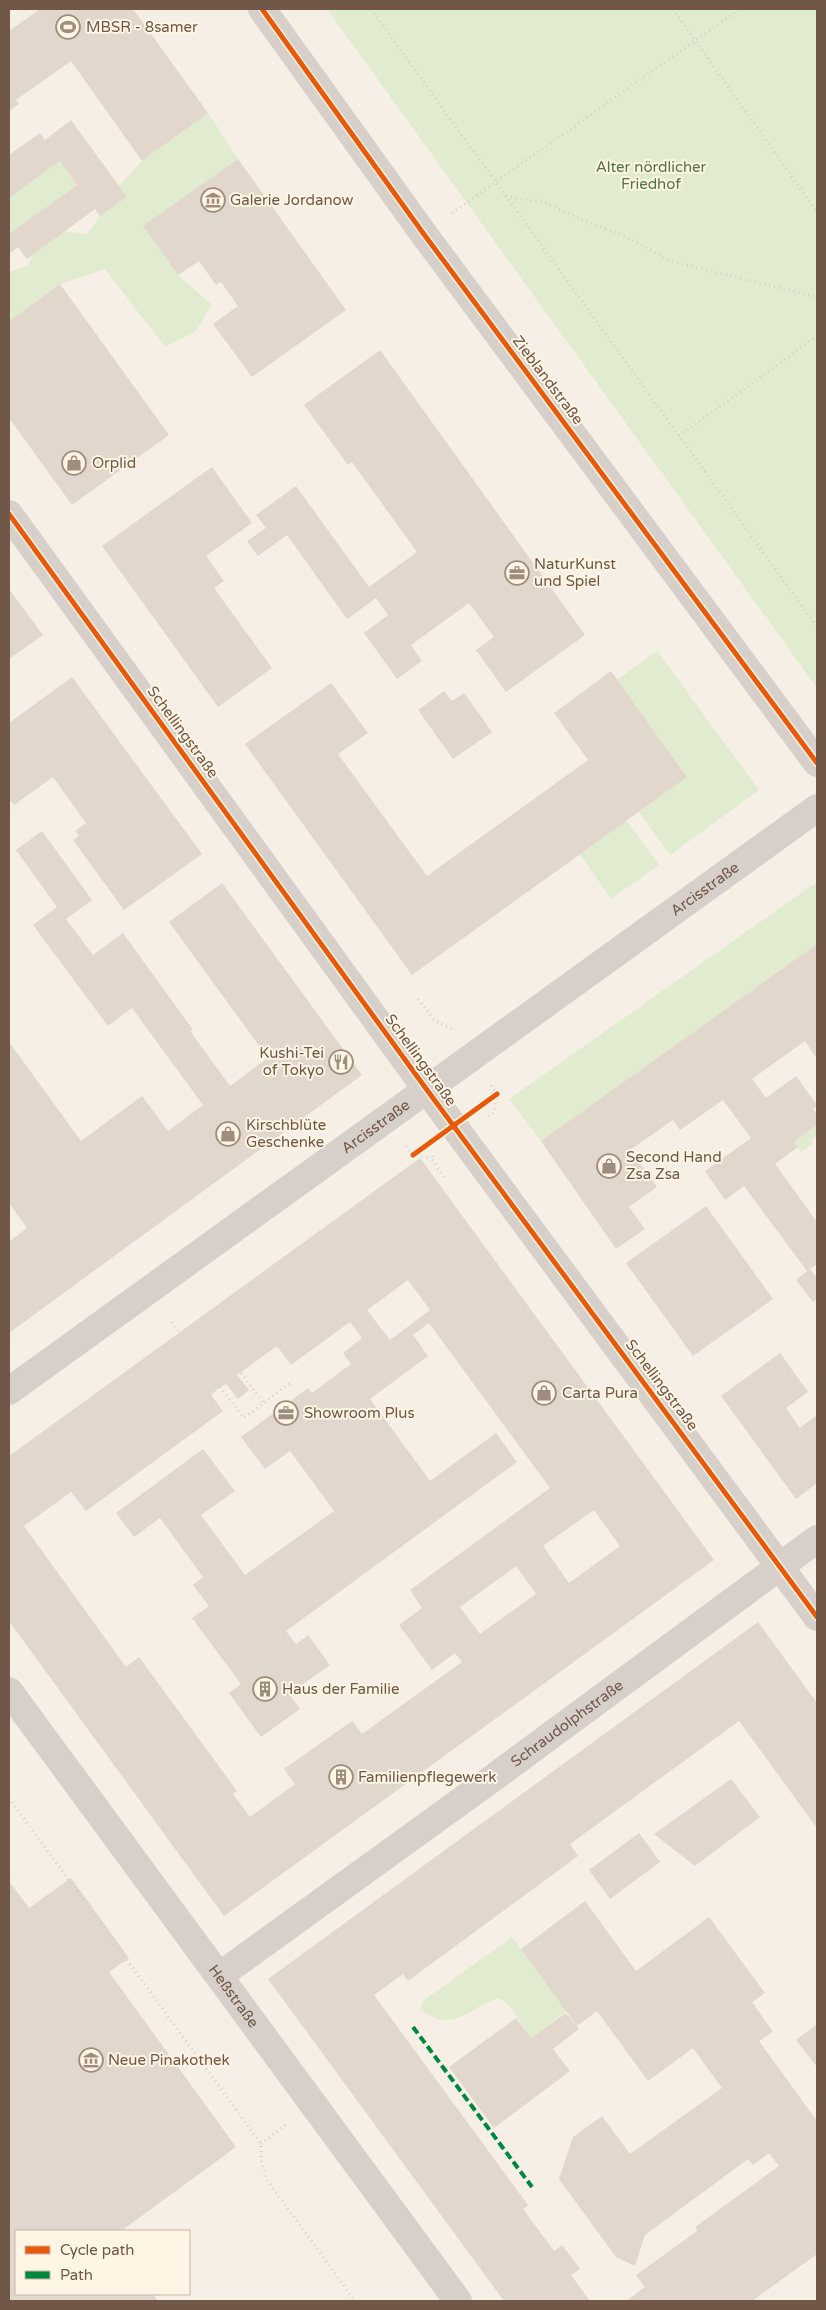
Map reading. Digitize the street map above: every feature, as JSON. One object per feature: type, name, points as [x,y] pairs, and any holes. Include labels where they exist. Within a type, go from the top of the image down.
[{"type":"street","name":"Zieblandstraße","points":[[262,9],[423,233],[817,763]]},
{"type":"street","name":"Schellingstraße","points":[[9,514],[427,1090],[817,1617]]},
{"type":"street","name":"Arcisstraße","points":[[9,1391],[817,808]]},
{"type":"street","name":"Schraudolphstraße","points":[[219,1976],[493,1778],[817,1538]]},
{"type":"street","name":"Heßstraße","points":[[9,1691],[458,2301]]},
{"type":"path","points":[[371,9],[817,627]]},
{"type":"path","points":[[673,9],[817,212]]},
{"type":"path","points":[[423,233],[740,9]]},
{"type":"path","points":[[505,196],[543,202],[587,222],[627,237],[670,261],[817,297]]},
{"type":"path","points":[[679,436],[817,336]]},
{"type":"path","points":[[413,1155],[497,1094]]},
{"type":"path","points":[[172,1322],[179,1332]]},
{"type":"path","points":[[241,1373],[264,1404]]},
{"type":"path","points":[[220,1387],[244,1418],[291,1382]]},
{"type":"path","points":[[9,1798],[261,2144],[261,2159],[267,2180],[355,2301]]},
{"type":"green space","name":"Alter nördlicher Friedhof","points":[[327,9],[817,9],[817,688]]},
{"type":"green space","points":[[208,113],[238,159],[144,226],[178,275],[212,305],[196,331],[165,347],[105,269],[60,284],[9,321],[9,272],[28,266],[44,229],[87,234],[100,216],[127,197],[119,186],[142,161]]},
{"type":"green space","points":[[60,161],[77,185],[9,234],[9,198]]},
{"type":"green space","points":[[657,651],[759,790],[670,855],[639,812],[687,776],[617,680]]},
{"type":"green space","points":[[626,820],[659,865],[611,899],[580,854]]},
{"type":"green space","points":[[817,882],[817,944],[541,1141],[509,1099]]},
{"type":"green space","points":[[817,1125],[817,1135],[811,1140],[813,1143],[801,1152],[794,1142]]},
{"type":"green space","points":[[512,1937],[567,2011],[531,2038],[511,2008],[500,1998],[492,2000],[454,2019],[438,2019],[420,2010],[423,2001]]},
{"type":"building","points":[[40,9],[133,9],[208,113],[142,161],[71,61],[16,100],[19,104],[9,111],[9,31]]},
{"type":"building","points":[[71,120],[127,197],[100,216],[95,209],[27,259],[18,247],[9,254],[9,234],[77,185],[60,161],[9,198],[9,155],[40,133],[45,140]]},
{"type":"building","points":[[238,159],[346,310],[252,377],[213,324],[238,306],[221,282],[216,285],[199,261],[178,275],[143,226]]},
{"type":"building","points":[[60,284],[169,435],[72,505],[9,418],[9,321]]},
{"type":"building","points":[[380,350],[585,635],[506,692],[476,650],[494,637],[469,603],[411,645],[422,661],[397,679],[364,633],[388,615],[376,598],[347,619],[287,535],[258,556],[247,541],[266,528],[256,515],[296,486],[369,587],[417,552],[352,462],[348,465],[304,405]]},
{"type":"building","points":[[212,467],[252,523],[206,556],[224,581],[214,588],[272,668],[218,707],[102,546]]},
{"type":"building","points":[[9,589],[43,635],[9,659]]},
{"type":"building","points":[[611,671],[687,777],[412,975],[245,744],[331,683],[368,733],[338,754],[427,876],[588,760],[554,713]]},
{"type":"building","points":[[72,677],[202,854],[124,910],[73,840],[79,836],[75,831],[86,823],[53,777],[14,805],[9,799],[9,723]]},
{"type":"building","points":[[444,691],[452,701],[464,693],[492,732],[453,759],[418,710]]},
{"type":"building","points":[[42,831],[92,900],[66,919],[93,955],[123,933],[193,1030],[190,1031],[230,1086],[268,1058],[169,922],[222,883],[362,1075],[9,1333],[9,1242],[27,1228],[9,1203],[9,1042],[81,1141],[142,1096],[168,1131],[203,1105],[132,1008],[108,1026],[33,925],[57,907],[16,850]]},
{"type":"building","points":[[817,944],[817,1059],[805,1041],[752,1079],[766,1098],[796,1076],[817,1105],[813,1109],[817,1115],[817,1125],[794,1142],[798,1147],[775,1164],[817,1222],[817,1264],[810,1269],[817,1278],[817,1299],[813,1302],[796,1280],[807,1271],[744,1186],[725,1200],[705,1171],[751,1138],[723,1100],[680,1130],[673,1120],[630,1150],[657,1187],[629,1207],[645,1229],[616,1249],[541,1141]]},
{"type":"building","points":[[420,1158],[714,1560],[224,1916],[9,1621],[9,1456]],"holes":[[[408,1280],[430,1310],[390,1340],[367,1310]],[[350,1322],[362,1338],[343,1353],[351,1364],[312,1393],[308,1388],[241,1437],[265,1469],[290,1451],[334,1511],[245,1575],[201,1515],[235,1491],[203,1449],[116,1513],[134,1537],[160,1518],[203,1577],[193,1585],[209,1606],[192,1618],[241,1684],[229,1693],[261,1737],[300,1709],[289,1694],[330,1665],[308,1635],[296,1644],[286,1631],[517,1462],[496,1433],[430,1481],[370,1399],[428,1356],[413,1335],[429,1323],[550,1488],[410,1590],[422,1608],[399,1625],[432,1670],[455,1653],[462,1662],[362,1734],[352,1721],[284,1769],[295,1784],[250,1817],[233,1794],[237,1791],[139,1657],[126,1667],[24,1526],[71,1492],[86,1511],[223,1411],[211,1395],[220,1387],[226,1384],[238,1399],[249,1390],[237,1375],[277,1346],[291,1365]],[[594,1510],[620,1546],[569,1583],[543,1546]],[[516,1566],[536,1594],[480,1634],[460,1607]]]},
{"type":"building","points":[[706,1206],[773,1299],[693,1356],[626,1263]]},
{"type":"building","points":[[780,1353],[808,1392],[786,1408],[800,1428],[817,1415],[817,1483],[796,1499],[721,1396]]},
{"type":"building","points":[[758,1622],[817,1703],[817,1828],[739,1721],[570,1844],[578,1856],[408,1981],[403,1974],[374,1995],[528,2205],[523,2209],[554,2251],[562,2245],[580,2269],[571,2275],[590,2301],[504,2301],[268,1979]]},
{"type":"building","points":[[731,1779],[760,1817],[695,1866],[654,1834]]},
{"type":"building","points":[[639,1833],[660,1862],[610,1899],[589,1870]]},
{"type":"building","name":"Neue Pinakothek","points":[[71,1878],[129,1958],[109,1972],[236,2147],[122,2230],[15,2230],[15,2295],[154,2295],[158,2301],[9,2301],[9,1881],[29,1908]]},
{"type":"building","points":[[585,1901],[636,1971],[709,1917],[765,1993],[752,2002],[773,2032],[759,2041],[817,2121],[817,2254],[752,2301],[626,2301],[645,2287],[636,2275],[697,2231],[695,2227],[779,2166],[769,2153],[753,2165],[748,2159],[645,2235],[635,2266],[616,2257],[559,2179],[573,2137],[602,2116],[630,2154],[722,2088],[693,2048],[648,2081],[597,2011],[577,2026],[521,1949]]},
{"type":"building","points":[[566,2013],[579,2029],[553,2049],[570,2071],[494,2128],[449,2067],[516,2018],[531,2038]]},
{"type":"building","points":[[817,2024],[817,2067],[796,2040]]},
{"type":"marked path","points":[[413,2027],[532,2187]]},
{"type":"cycle path","points":[[262,9],[423,233],[817,763]]},
{"type":"cycle path","points":[[9,514],[427,1090],[817,1617]]},
{"type":"cycle path","points":[[413,1155],[497,1094]]},
{"type":"place","name":"MBSR - 8samer","points":[[68,27]]},
{"type":"place","name":"Galerie Jordanow","points":[[213,200]]},
{"type":"place","name":"Orplid","points":[[74,463]]},
{"type":"place","name":"NaturKunst und Spiel","points":[[517,573]]},
{"type":"place","name":"Kushi-Tei of Tokyo","points":[[341,1062]]},
{"type":"place","name":"Kirschblüte Geschenke","points":[[228,1134]]},
{"type":"place","name":"Second Hand Zsa Zsa","points":[[609,1166]]},
{"type":"place","name":"Carta Pura","points":[[544,1393]]},
{"type":"place","name":"Showroom Plus","points":[[286,1413]]},
{"type":"place","name":"Haus der Familie","points":[[265,1689]]},
{"type":"place","name":"Familienpflegewerk","points":[[341,1777]]},
{"type":"place","name":"Neue Pinakothek","points":[[91,2060]]}]
